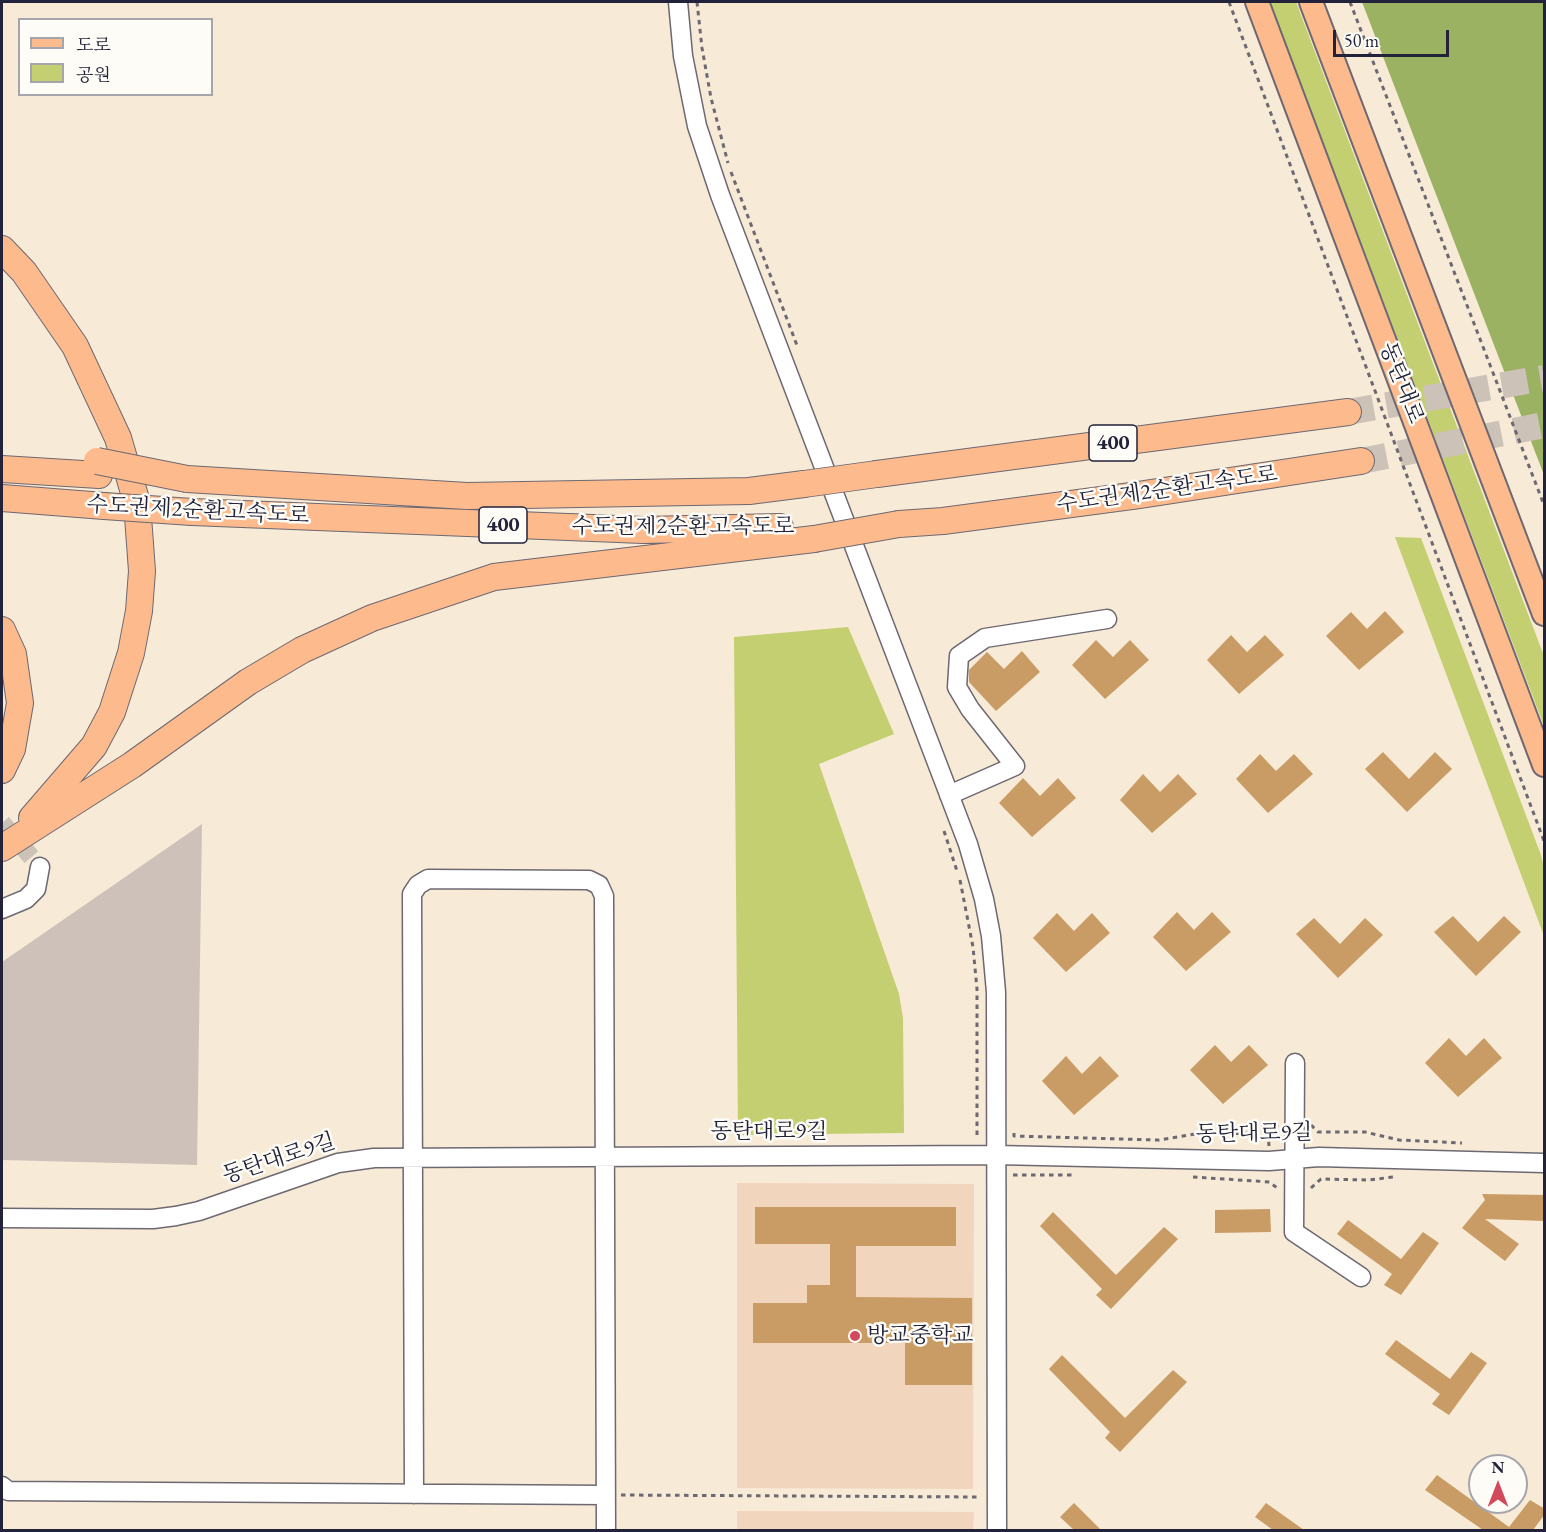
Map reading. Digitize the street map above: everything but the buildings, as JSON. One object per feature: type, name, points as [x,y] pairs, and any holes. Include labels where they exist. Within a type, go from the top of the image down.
[{"type":"highway","points":[[2,249],[24,272],[75,346],[118,438],[137,503],[142,571],[139,611],[131,653],[112,712],[94,746],[27,824],[2,845]]},
{"type":"highway","name":"수도권제2순환고속도로","points":[[2,469],[98,468],[187,479],[466,496],[749,491],[1348,412]]},
{"type":"highway","points":[[2,452],[98,468]]},
{"type":"highway","name":"수도권제2순환고속도로","points":[[2,498],[192,512],[643,530],[814,533],[943,521],[1138,495],[1361,461]]},
{"type":"highway","points":[[2,845],[132,765],[248,682],[302,650],[372,618],[494,577],[814,533]]},
{"type":"highway","points":[[2,630],[13,654],[20,702],[12,749],[2,770]]},
{"type":"main road","name":"동탄대로","points":[[1257,2],[1545,765]]},
{"type":"main road","points":[[1311,2],[1545,614]]},
{"type":"street","points":[[678,2],[683,56],[697,126],[720,195],[949,795],[984,899],[991,936],[996,992],[997,1530]]},
{"type":"street","points":[[949,795],[1015,766],[970,709],[957,687],[959,656],[985,638],[1107,619]]},
{"type":"street","points":[[2,909],[26,899],[36,889],[40,867]]},
{"type":"street","points":[[414,1494],[412,894],[418,885],[428,879],[589,880],[599,885],[604,896],[606,1530]]},
{"type":"street","points":[[1295,1063],[1294,1232],[1361,1277]]},
{"type":"street","name":"동탄대로9길","points":[[2,1218],[153,1219],[177,1216],[199,1211],[338,1163],[374,1158],[996,1155],[1294,1161],[1319,1157],[1545,1163]]},
{"type":"street","points":[[2,1486],[8,1491],[606,1495]]},
{"type":"path","points":[[697,2],[702,48],[720,135],[730,169],[802,359]]},
{"type":"path","points":[[1229,2],[1545,841]]},
{"type":"path","points":[[1350,2],[1545,505]]},
{"type":"path","points":[[940,822],[959,876],[973,947],[977,989],[977,1136]]},
{"type":"path","points":[[1014,1125],[1014,1136],[1159,1140],[1195,1134],[1268,1133],[1275,1125]]},
{"type":"path","points":[[1312,1125],[1318,1132],[1365,1132],[1399,1140],[1466,1143]]},
{"type":"path","points":[[1013,1186],[1013,1174],[1083,1175]]},
{"type":"path","points":[[1310,1189],[1321,1179],[1369,1180],[1403,1175]]},
{"type":"path","points":[[1186,1177],[1234,1182],[1270,1182],[1276,1189]]},
{"type":"path","points":[[606,1495],[977,1497]]},
{"type":"shaded area","points":[[202,824],[197,1165],[2,1160],[2,962]]},
{"type":"shaded area","name":"방교중학교","points":[[737,1183],[974,1184],[973,1489],[737,1488]]},
{"type":"shaded area","points":[[737,1511],[974,1512],[973,1530],[737,1530]]},
{"type":"green space","points":[[1270,2],[1296,2],[1544,656],[1544,726]]},
{"type":"green space","points":[[1362,2],[1544,2],[1544,475]]},
{"type":"green space","points":[[1395,537],[1421,538],[1541,855],[1544,868],[1544,936]]},
{"type":"green space","points":[[848,627],[894,734],[819,764],[899,994],[903,1018],[904,1133],[738,1135],[734,637]]},
{"type":"tunnel","points":[[1348,412],[1544,378]]},
{"type":"tunnel","points":[[1361,461],[1544,425]]},
{"type":"tunnel","points":[[2,823],[40,867]]},
{"type":"place","name":"방교중학교","points":[[855,1336]]}]
